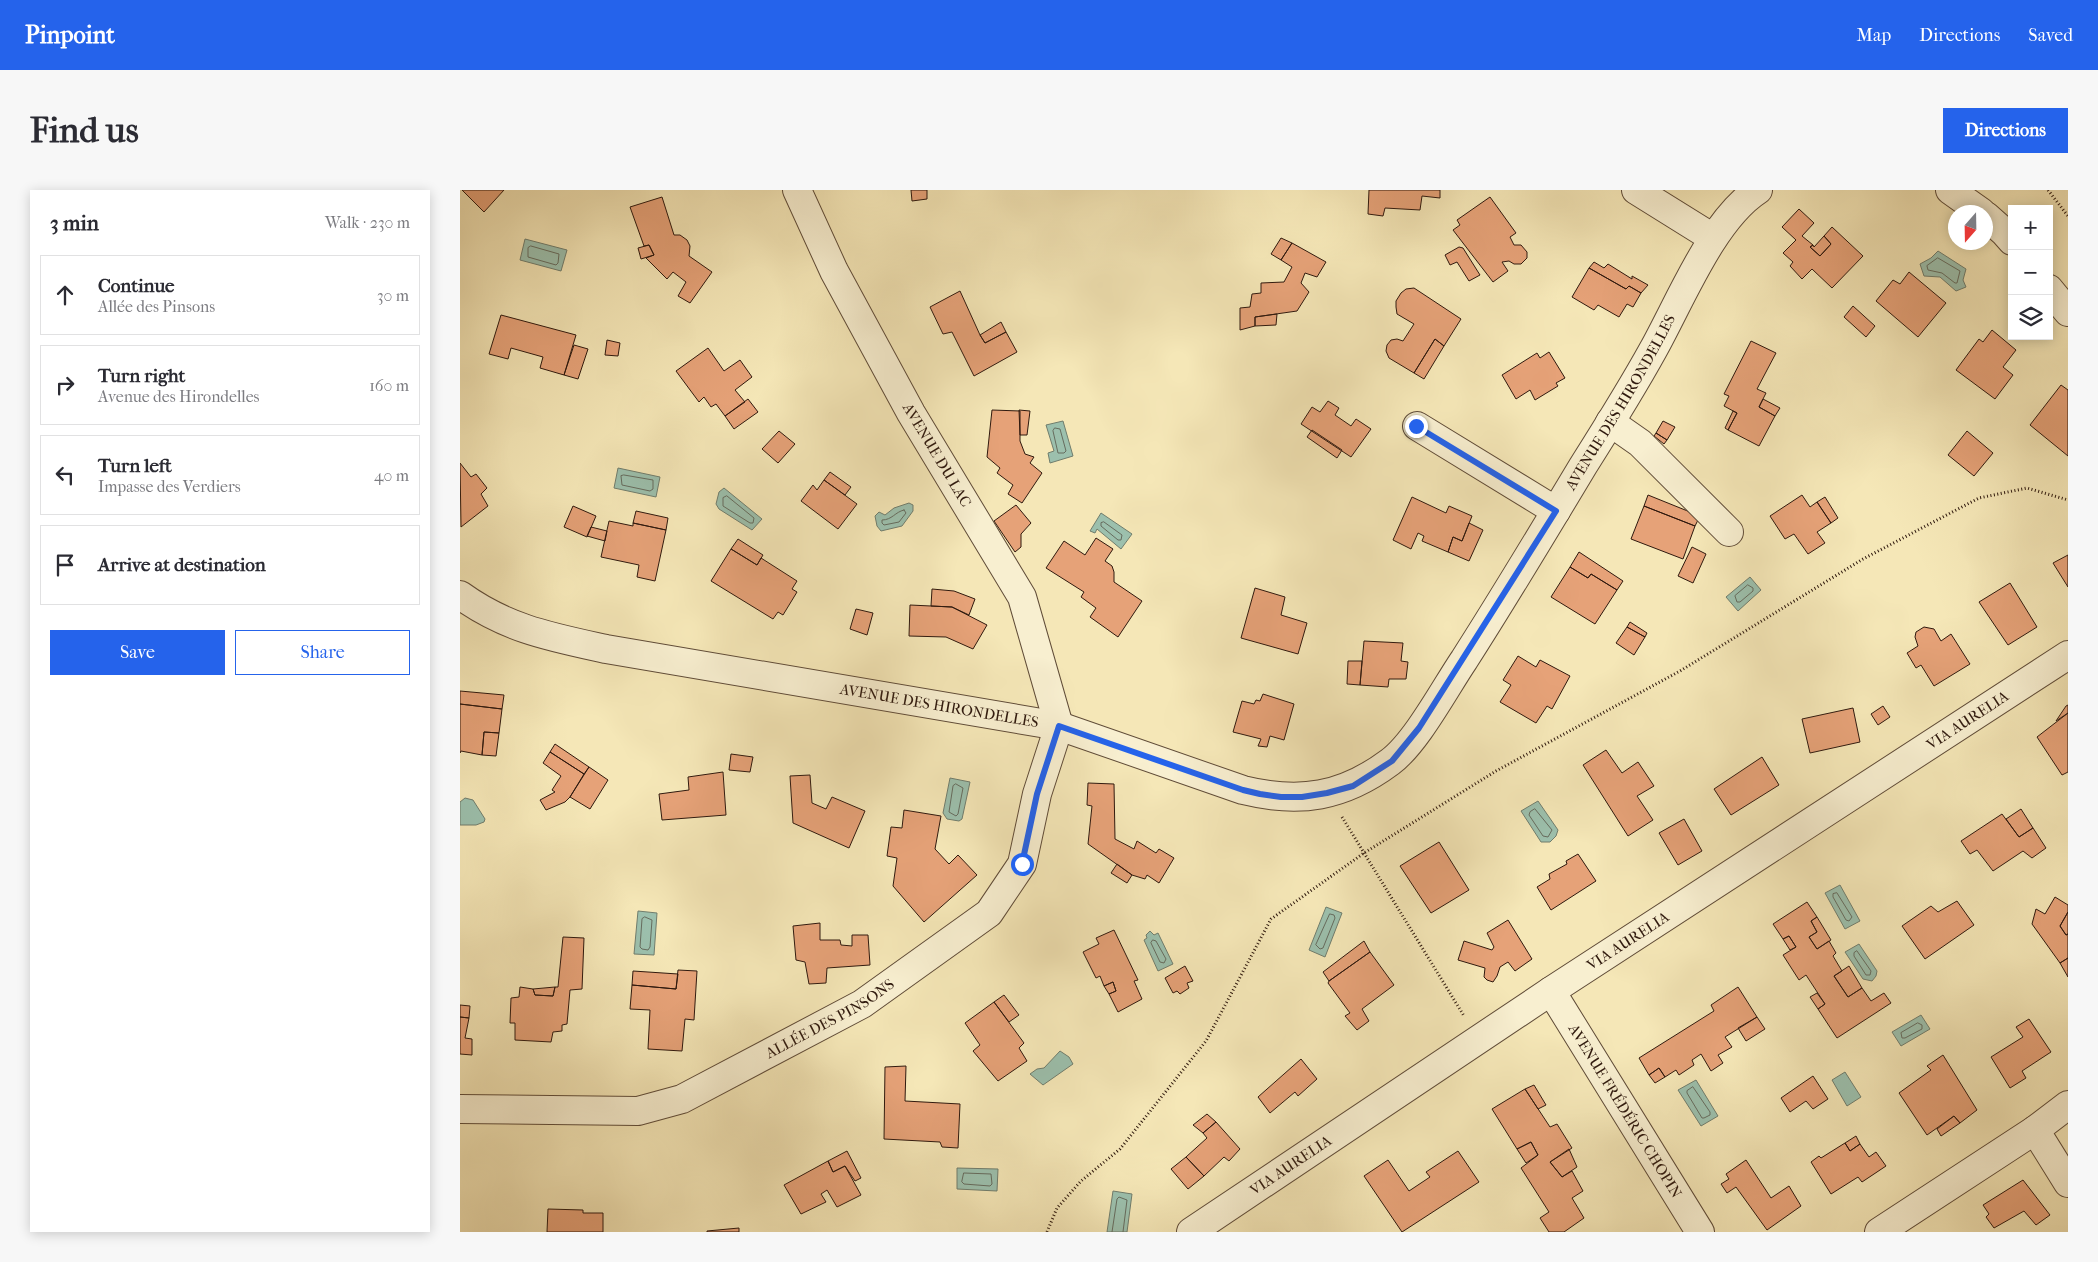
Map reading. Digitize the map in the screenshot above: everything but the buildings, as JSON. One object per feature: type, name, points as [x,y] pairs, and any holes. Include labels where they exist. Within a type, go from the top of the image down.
[{"type":"street","name":"AVENUE DU LAC","points":[[797,190],[834,271],[906,404],[1022,597],[1059,726]]},
{"type":"street","points":[[1636,190],[1713,238]]},
{"type":"street","name":"AVENUE DES HIRONDELLES","points":[[460,595],[478,608],[542,636],[606,649],[1059,726],[1252,792],[1281,797],[1327,793],[1353,786],[1392,761],[1410,740],[1487,624],[1610,422],[1652,352],[1713,238],[1747,197],[1758,190]]},
{"type":"street","points":[[1950,190],[1971,205]]},
{"type":"street","points":[[1993,222],[2008,236]]},
{"type":"street","points":[[2053,294],[2068,312]]},
{"type":"street","points":[[1610,422],[1640,443],[1729,532]]},
{"type":"street","points":[[1416,426],[1556,511]]},
{"type":"street","name":"VIA AURELIA","points":[[1192,1232],[1551,991],[2068,655]]},
{"type":"street","name":"ALLÉE DES PINSONS","points":[[460,1109],[638,1111],[682,1099],[862,1004],[989,913],[1022,864],[1037,794],[1059,726]]},
{"type":"street","name":"AVENUE FRÉDÉRIC CHOPIN","points":[[1551,991],[1700,1232]]},
{"type":"street","points":[[1879,1232],[2035,1130],[2068,1105]]},
{"type":"street","points":[[2035,1130],[2068,1183]]},
{"type":"path","points":[[2048,190],[2068,216]]},
{"type":"path","points":[[1047,1232],[1057,1208],[1081,1181],[1120,1149],[1206,1041],[1271,919],[1364,853],[1496,771],[1680,671],[1863,559],[1979,498],[2027,488],[2068,500]]},
{"type":"path","points":[[1327,793],[1479,1040]]},
{"type":"water","points":[[525,239],[567,250],[561,271],[520,260]]},
{"type":"water","points":[[1938,251],[1966,269],[1963,280],[1966,287],[1956,291],[1940,277],[1924,276],[1920,264],[1931,258]]},
{"type":"water","points":[[1063,421],[1073,456],[1050,463],[1048,453],[1054,451],[1046,425]]},
{"type":"water","points":[[618,468],[660,477],[656,497],[614,488]]},
{"type":"water","points":[[724,488],[762,519],[752,530],[719,509],[716,504],[719,492]]},
{"type":"water","points":[[909,503],[913,505],[913,511],[902,526],[881,531],[877,526],[875,516],[879,512],[885,515],[894,508]]},
{"type":"water","points":[[1101,513],[1132,534],[1121,549],[1097,529],[1095,533],[1090,531]]},
{"type":"water","points":[[1750,577],[1761,590],[1738,611],[1726,597]]},
{"type":"water","points":[[950,778],[970,782],[962,819],[959,821],[947,819],[943,813]]},
{"type":"water","points":[[465,798],[473,800],[485,819],[484,822],[476,825],[460,825],[460,802]]},
{"type":"water","points":[[1538,801],[1558,830],[1556,836],[1550,842],[1541,842],[1521,811]]},
{"type":"water","points":[[1840,885],[1860,921],[1845,929],[1825,893]]},
{"type":"water","points":[[1326,907],[1342,913],[1325,957],[1309,950]]},
{"type":"water","points":[[638,911],[657,913],[654,955],[634,954]]},
{"type":"water","points":[[1150,931],[1154,935],[1158,933],[1173,964],[1158,971],[1144,940]]},
{"type":"water","points":[[1859,944],[1877,971],[1872,981],[1863,979],[1845,952]]},
{"type":"water","points":[[1921,1015],[1930,1029],[1901,1046],[1892,1032]]},
{"type":"water","points":[[1060,1051],[1069,1057],[1073,1064],[1043,1085],[1030,1074],[1037,1069],[1044,1068]]},
{"type":"water","points":[[1845,1072],[1861,1097],[1847,1106],[1832,1080]]},
{"type":"water","points":[[1696,1080],[1718,1116],[1701,1126],[1678,1090]]},
{"type":"water","points":[[957,1168],[998,1169],[997,1191],[957,1189]]},
{"type":"water","points":[[1113,1191],[1132,1194],[1127,1232],[1107,1232]]},
{"type":"route","points":[[1022,864],[1037,794],[1059,726],[1243,790],[1281,797],[1302,797],[1353,786],[1392,761],[1406,746],[1487,624],[1556,511],[1416,426]]}]
